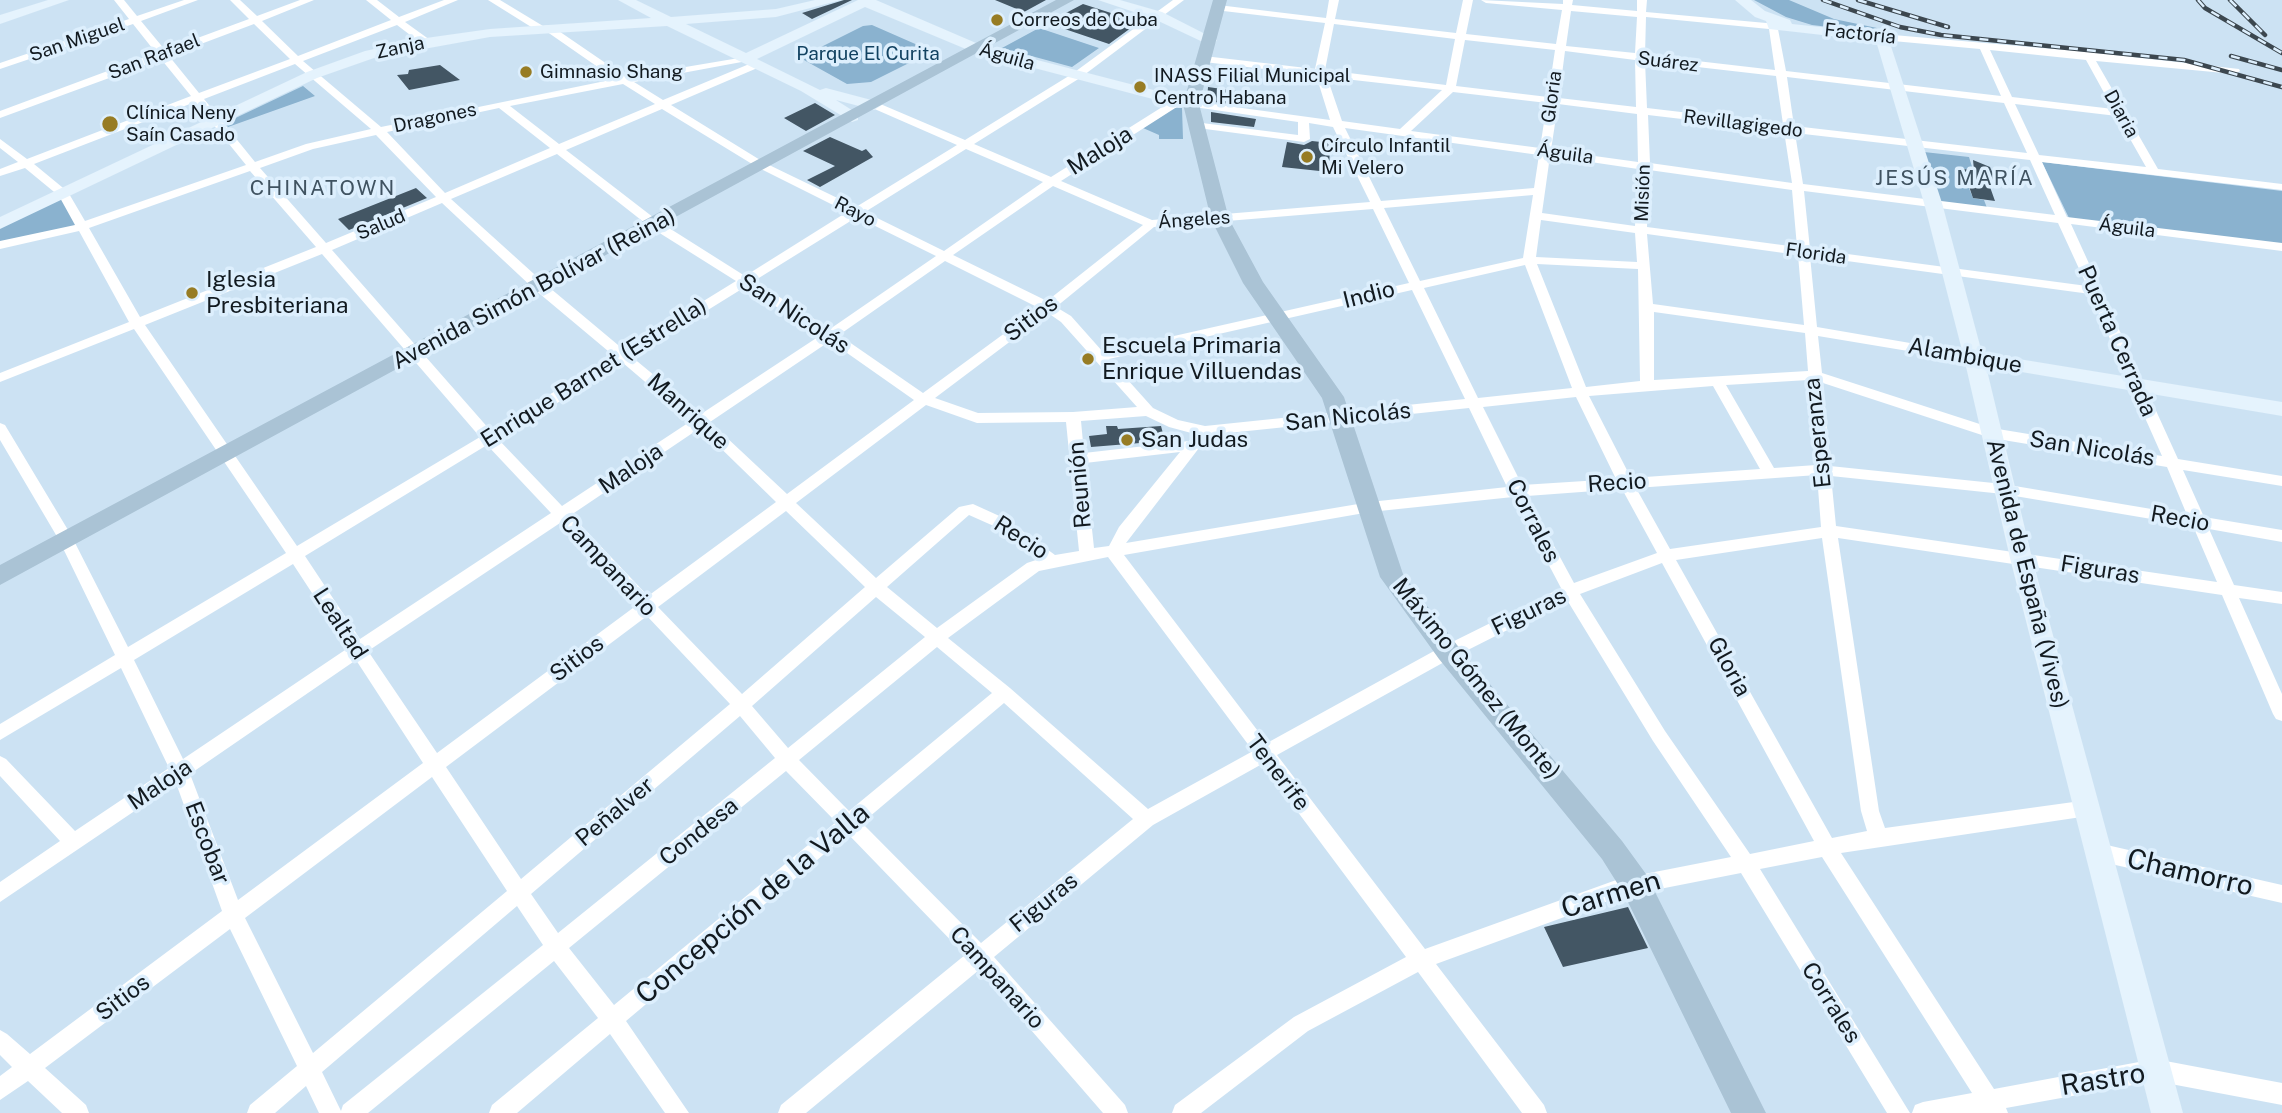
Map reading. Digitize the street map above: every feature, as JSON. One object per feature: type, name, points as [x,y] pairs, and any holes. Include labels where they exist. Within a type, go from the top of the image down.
[{"type":"main road","name":"Avenida Simón Bolívar (Reina)","points":[[0,576],[1067,0]]},
{"type":"main road","name":"Máximo Gómez (Monte)","points":[[1215,3],[1211,36],[1187,100],[1220,219],[1244,269],[1327,386],[1341,418],[1392,577],[1448,652],[1567,792],[1634,884],[1749,1113]]},
{"type":"street","points":[[1,19],[62,0]]},
{"type":"street","name":"Campanario","points":[[119,0],[254,168],[489,438],[741,705],[788,760],[979,955],[1117,1113]]},
{"type":"street","name":"San Miguel","points":[[0,66],[193,0]]},
{"type":"street","name":"Manrique","points":[[235,0],[312,75],[378,130],[445,199],[539,286],[701,421],[874,586],[1004,693],[1146,819]]},
{"type":"street","name":"San Rafael","points":[[0,116],[309,0]]},
{"type":"street","points":[[371,0],[426,42]]},
{"type":"street","points":[[0,173],[453,0]]},
{"type":"street","name":"Rayo","points":[[492,0],[543,28],[761,165],[1048,307],[1066,319],[1148,411]]},
{"type":"street","points":[[627,0],[806,88],[852,117]]},
{"type":"street","name":"Zanja","points":[[0,224],[312,75],[361,57],[426,42],[543,28],[671,22],[776,13],[834,0]]},
{"type":"street","points":[[1105,0],[1157,15],[1211,36]]},
{"type":"street","name":"Enrique Barnet (Estrella)","points":[[0,733],[624,356],[1076,76],[1179,0]]},
{"type":"street","name":"Corrales","points":[[1334,0],[1320,72],[1337,123],[1517,491],[1570,591],[1659,736],[1744,862],[1899,1113]]},
{"type":"street","points":[[1404,131],[1450,89],[1468,0]]},
{"type":"street","name":"Factoría","points":[[1486,0],[1567,4],[1640,15],[1773,22],[1814,30],[2235,71]]},
{"type":"street","name":"Misión","points":[[1642,0],[1640,58],[1644,165],[1641,231],[1647,307],[1647,385]]},
{"type":"street","points":[[1742,0],[1773,22]]},
{"type":"street","name":"Águila","points":[[866,1],[978,49],[1076,76],[1187,100],[1303,119],[1798,187],[2282,247]]},
{"type":"street","name":"Dragones","points":[[0,245],[81,228],[310,146],[623,80],[753,61],[866,1]]},
{"type":"street","name":"Suárez","points":[[1215,3],[1330,21],[2120,113]]},
{"type":"street","name":"Gloria","points":[[1567,4],[1558,48],[1553,101],[1537,192],[1537,216],[1529,260],[1581,393],[1626,482],[1828,849],[1993,1106]]},
{"type":"street","name":"Esperanza","points":[[1773,22],[1798,187],[1821,470],[1870,811],[1879,837]]},
{"type":"street","name":"Avenida de España (Vives)","points":[[1882,37],[1952,273],[1992,433],[2003,489],[2167,1113]]},
{"type":"street","name":"Puerta Cerrada","points":[[1983,46],[2139,386],[2282,714]]},
{"type":"street","name":"Diaria","points":[[2088,55],[2154,172]]},
{"type":"street","name":"Revillagigedo","points":[[1204,59],[2282,187]]},
{"type":"street","name":"Salud","points":[[0,378],[138,325],[445,199],[665,104],[753,61]]},
{"type":"street","points":[[806,88],[874,105]]},
{"type":"street","name":"Maloja","points":[[0,893],[357,650],[830,335],[1051,182],[1187,100]]},
{"type":"street","name":"San Nicolás","points":[[501,104],[654,224],[830,335],[922,399],[976,418],[1073,417],[1148,411],[1174,424],[1205,431],[1647,385],[1812,375],[1992,433],[2282,481]]},
{"type":"street","name":"Ángeles","points":[[874,105],[1151,224],[1537,192]]},
{"type":"street","points":[[1194,125],[1304,139],[1303,119]]},
{"type":"street","name":"Lealtad","points":[[0,142],[64,194],[138,325],[227,452],[556,948],[613,1020],[678,1113]]},
{"type":"street","points":[[1537,192],[1558,218]]},
{"type":"street","name":"Florida","points":[[1537,216],[2095,291]]},
{"type":"street","name":"Sitios","points":[[0,1089],[1048,307],[1151,224]]},
{"type":"street","name":"Indio","points":[[1099,357],[1529,260],[1643,266]]},
{"type":"street","name":"Alambique","points":[[1647,307],[1809,330],[2282,409]]},
{"type":"street","points":[[1717,381],[1770,474]]},
{"type":"street","name":"Reunión","points":[[1073,417],[1087,553]]},
{"type":"street","name":"Escobar","points":[[0,428],[66,539],[180,771],[234,916],[312,1069],[331,1113]]},
{"type":"street","points":[[1114,552],[1124,531],[1205,431]]},
{"type":"street","points":[[1079,459],[1194,445]]},
{"type":"street","name":"Recio","points":[[969,509],[1001,523],[1052,561],[1370,507],[1626,482],[1821,470],[2003,489],[2282,536]]},
{"type":"street","name":"Peñalver","points":[[258,1113],[741,705],[874,586],[969,509]]},
{"type":"street","name":"Figuras","points":[[789,1113],[1146,819],[1262,752],[1448,652],[1570,591],[1668,555],[1829,531],[2282,598]]},
{"type":"street","name":"Tenerife","points":[[1114,552],[1419,961],[1536,1113]]},
{"type":"street","name":"Condesa","points":[[351,1113],[936,638],[1033,567],[1052,561]]},
{"type":"street","name":"Concepción de la Valla","points":[[500,1113],[1004,693]]},
{"type":"street","points":[[0,764],[74,843]]},
{"type":"street","name":"Carmen","points":[[1183,1113],[1301,1024],[1419,961],[1634,884],[1744,862],[1828,849],[1879,837],[2088,808]]},
{"type":"street","name":"Chamorro","points":[[2098,852],[2282,894]]},
{"type":"street","points":[[0,1041],[78,1113]]},
{"type":"street","name":"Rastro","points":[[1923,1113],[1993,1106],[2155,1070],[2282,1094]]},
{"type":"green space","points":[[1754,0],[1789,0],[1834,19],[1877,28],[1880,33],[1812,25],[1786,17]]},
{"type":"green space","name":"Parque El Curita","points":[[872,25],[929,50],[929,53],[871,82],[847,84],[804,60],[805,55],[863,26]]},
{"type":"green space","points":[[1039,28],[1099,48],[1072,67],[1002,48]]},
{"type":"green space","points":[[303,86],[315,96],[228,127],[225,123]]},
{"type":"green space","points":[[1174,108],[1182,108],[1183,139],[1159,139],[1159,135],[1143,128]]},
{"type":"green space","points":[[1924,152],[1969,157],[1973,170],[1961,169],[1973,198],[1984,200],[1987,208],[1939,202]]},
{"type":"green space","points":[[2042,162],[2282,191],[2282,244],[2069,218]]},
{"type":"green space","points":[[64,194],[81,227],[0,245],[0,224]]},
{"type":"building","points":[[852,0],[812,19],[802,13]]},
{"type":"building","points":[[995,0],[1046,0],[1024,12]]},
{"type":"building","points":[[1083,4],[1139,22],[1109,44],[1047,23]]},
{"type":"building","points":[[440,65],[460,80],[409,90],[397,75],[408,74],[409,70]]},
{"type":"building","points":[[1208,87],[1257,94],[1253,107],[1207,101]]},
{"type":"building","points":[[815,103],[835,115],[806,131],[784,118]]},
{"type":"building","points":[[1211,112],[1256,119],[1254,127],[1211,122]]},
{"type":"building","points":[[830,137],[862,151],[866,149],[873,157],[820,187],[807,180],[835,166],[803,151]]},
{"type":"building","name":"Círculo Infantil Mi Velero","points":[[1312,141],[1330,143],[1329,172],[1282,167],[1287,142],[1304,145]]},
{"type":"building","points":[[1973,160],[1990,167],[1999,188],[1990,187],[1995,201],[1973,198],[1963,169],[1974,170]]},
{"type":"building","points":[[416,188],[427,198],[349,230],[338,219]]},
{"type":"building","name":"San Judas","points":[[1106,426],[1117,426],[1118,429],[1161,426],[1165,441],[1091,447],[1089,436],[1107,434]]},
{"type":"building","points":[[1628,907],[1648,948],[1563,967],[1544,927]]},
{"type":"railway","points":[[1823,0],[1900,27],[1941,35],[2184,60],[2282,87]]},
{"type":"railway","points":[[1858,0],[1948,27]]},
{"type":"railway","points":[[2198,0],[2205,8],[2282,53]]},
{"type":"railway","points":[[2230,0],[2265,35]]},
{"type":"railway","points":[[2231,56],[2282,70]]},
{"type":"place","name":"Correos de Cuba","points":[[997,20]]},
{"type":"place","name":"Gimnasio Shang","points":[[526,72]]},
{"type":"place","name":"INASS Filial Municipal Centro Habana","points":[[1140,87]]},
{"type":"place","name":"Clínica Neny Saín Casado","points":[[110,124]]},
{"type":"place","name":"Círculo Infantil Mi Velero","points":[[1307,157]]},
{"type":"place","name":"Iglesia Presbiteriana","points":[[192,293]]},
{"type":"place","name":"Escuela Primaria Enrique Villuendas","points":[[1088,359]]},
{"type":"place","name":"San Judas","points":[[1127,440]]},
{"type":"district","name":"JESÚS MARÍA","points":[[1955,179]]},
{"type":"district","name":"CHINATOWN","points":[[323,189]]}]
